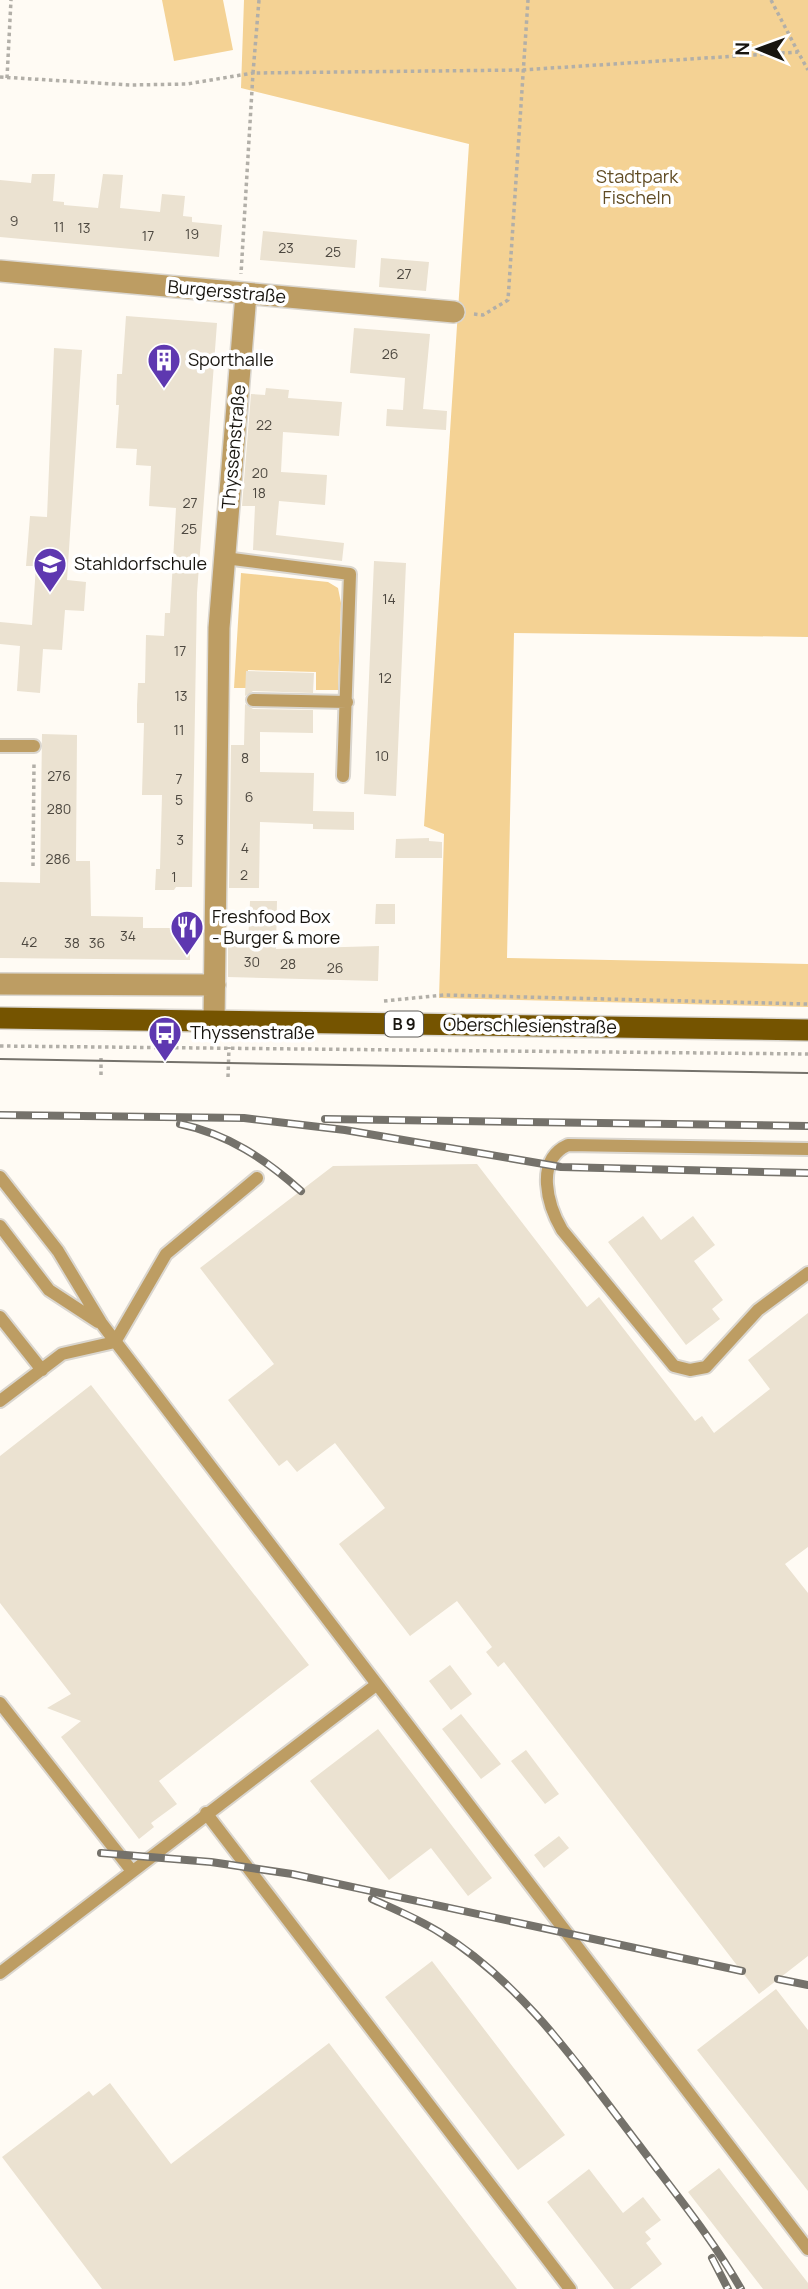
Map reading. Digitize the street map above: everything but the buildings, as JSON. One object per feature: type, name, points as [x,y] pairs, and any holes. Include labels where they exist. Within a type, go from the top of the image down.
[{"type":"main road","name":"Oberschlesienstraße","points":[[0,1018],[808,1030]]},
{"type":"street","name":"Burgersstraße","points":[[0,271],[454,312]]},
{"type":"street","name":"Thyssenstraße","points":[[222,1022],[215,985],[217,709],[243,294]]},
{"type":"street","points":[[0,984],[215,985]]},
{"type":"lane","points":[[225,558],[350,574],[343,776]]},
{"type":"lane","points":[[253,700],[347,702]]},
{"type":"lane","points":[[0,746],[34,746]]},
{"type":"lane","points":[[808,1149],[568,1145],[559,1149],[552,1159],[547,1185],[549,1209],[562,1230],[674,1366],[690,1370],[706,1367],[758,1310],[808,1273]]},
{"type":"lane","points":[[0,1177],[58,1251],[115,1342],[808,2249]]},
{"type":"lane","points":[[0,1401],[62,1354],[115,1342],[166,1254],[257,1178]]},
{"type":"lane","points":[[0,1226],[49,1290],[102,1324]]},
{"type":"lane","points":[[0,1318],[42,1370]]},
{"type":"lane","points":[[0,1973],[376,1685]]},
{"type":"lane","points":[[0,1703],[132,1871]]},
{"type":"lane","points":[[206,1813],[570,2289]]},
{"type":"path","points":[[7,78],[11,0]]},
{"type":"path","points":[[243,294],[259,0]]},
{"type":"path","points":[[454,312],[483,315],[508,300],[521,70],[528,0]]},
{"type":"path","points":[[771,0],[808,70]]},
{"type":"path","points":[[0,77],[176,84],[253,73],[521,70],[798,52]]},
{"type":"path","points":[[33,866],[34,746]]},
{"type":"path","points":[[222,1022],[229,1046],[228,1077]]},
{"type":"path","points":[[0,1046],[229,1046],[808,1054]]},
{"type":"path","points":[[101,1058],[101,1075]]},
{"type":"green space","points":[[162,0],[223,0],[233,50],[174,61]]},
{"type":"green space","name":"Stadtpark Fischeln","points":[[244,0],[808,0],[808,637],[514,633],[507,958],[808,964],[808,1007],[439,998],[444,834],[424,826],[469,144],[241,88]]},
{"type":"green space","points":[[241,573],[328,582],[338,588],[341,603],[338,690],[316,690],[316,672],[248,670],[247,688],[234,688]]},
{"type":"tram line","points":[[0,1059],[808,1073]]},
{"type":"railway","points":[[0,1115],[244,1118],[345,1130],[561,1167],[808,1173]]},
{"type":"railway","points":[[325,1119],[808,1126]]},
{"type":"railway","points":[[180,1124],[214,1134],[245,1149],[274,1168],[301,1191]]},
{"type":"railway","points":[[101,1853],[211,1862],[292,1874],[742,1971]]},
{"type":"railway","points":[[372,1899],[414,1918],[470,1953],[524,2002],[572,2057],[679,2198],[741,2289]]},
{"type":"railway","points":[[778,1979],[808,1985]]},
{"type":"railway","points":[[712,2258],[728,2289]]},
{"type":"place","name":"Sporthalle","points":[[164,390]]},
{"type":"place","name":"Stahldorfschule","points":[[50,594]]},
{"type":"place","name":"Freshfood Box - Burger & more","points":[[187,957]]},
{"type":"place","name":"Thyssenstraße","points":[[165,1063]]}]
